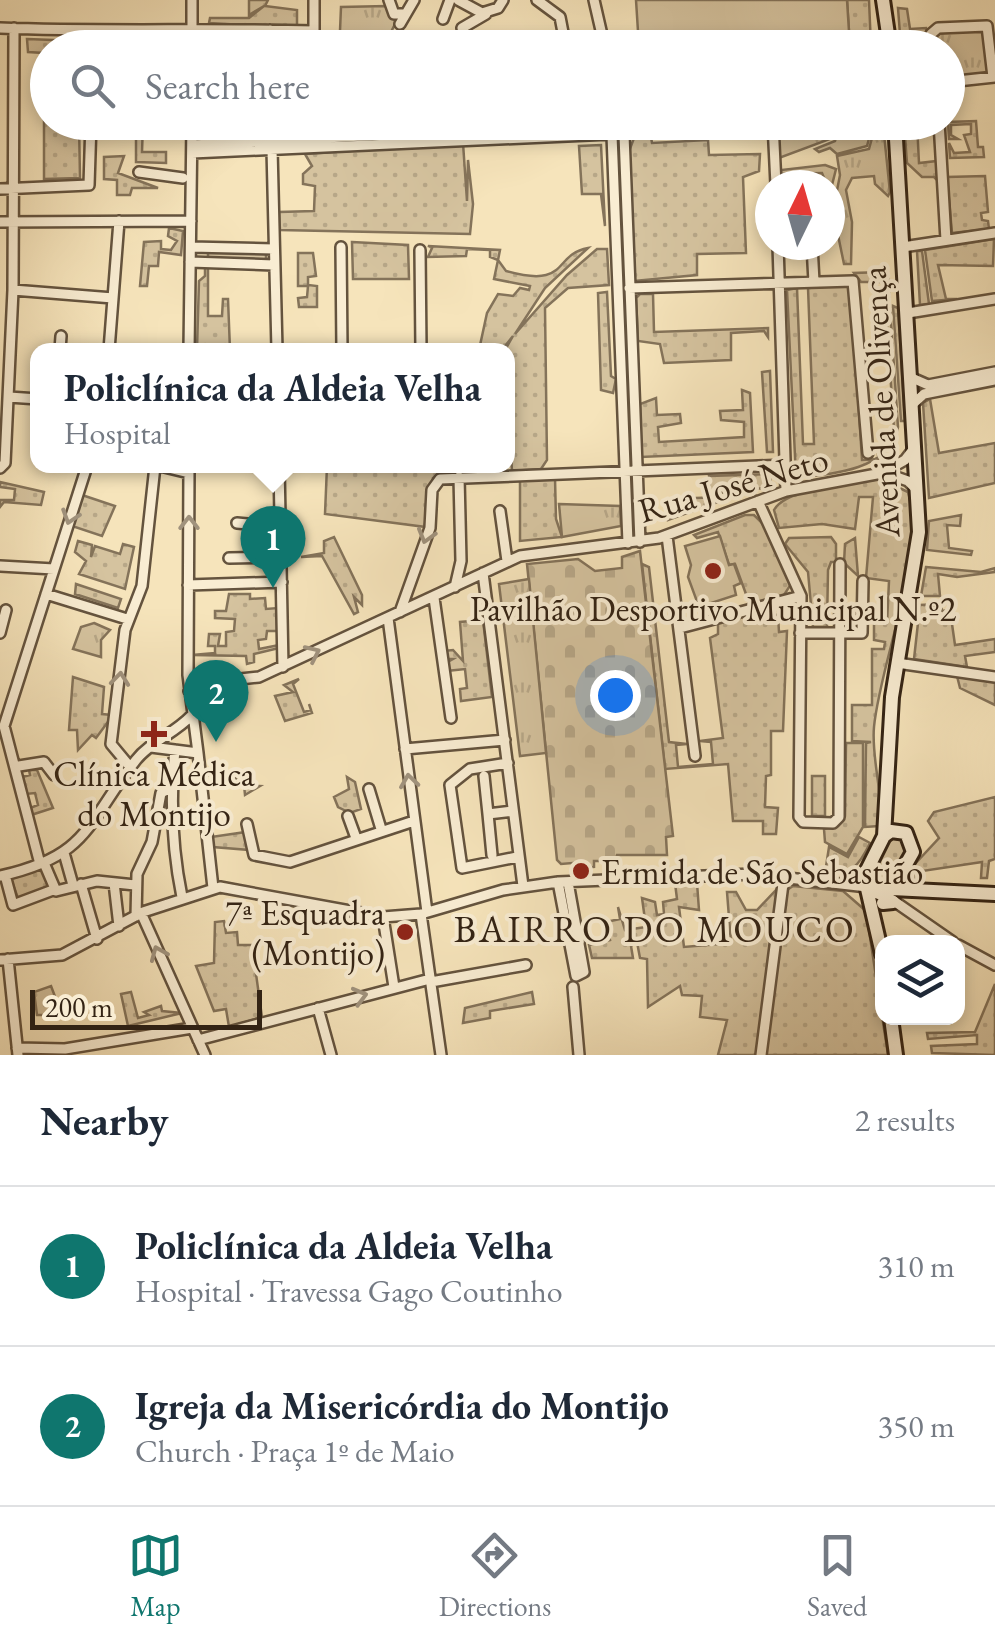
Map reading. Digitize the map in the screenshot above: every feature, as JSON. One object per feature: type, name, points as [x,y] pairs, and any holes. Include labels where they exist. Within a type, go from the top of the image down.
[{"type":"main road","points":[[887,0],[889,30]]},
{"type":"main road","name":"Avenida de Olivença","points":[[884,836],[890,721],[914,576],[919,495],[896,140]]},
{"type":"main road","name":"Avenida de Olivença","points":[[888,798],[904,832]]},
{"type":"main road","points":[[878,921],[914,848],[904,832],[884,836],[864,872],[880,935]]},
{"type":"main road","points":[[902,872],[921,888]]},
{"type":"main road","points":[[869,888],[888,896],[921,888],[995,894]]},
{"type":"main road","points":[[892,1025],[896,1055]]},
{"type":"street","points":[[192,0],[192,28]]},
{"type":"street","points":[[314,0],[314,30]]},
{"type":"street","points":[[390,0],[394,14],[402,19],[414,0]]},
{"type":"street","points":[[443,19],[450,0]]},
{"type":"street","points":[[458,0],[475,12],[488,13]]},
{"type":"street","points":[[537,0],[560,17],[563,30]]},
{"type":"street","points":[[594,0],[602,30]]},
{"type":"street","points":[[462,28],[502,1]]},
{"type":"street","points":[[0,28],[208,26],[270,30]]},
{"type":"street","points":[[936,30],[987,26],[994,77],[965,80]]},
{"type":"street","points":[[0,468],[5,463],[13,290],[14,28]]},
{"type":"street","points":[[0,189],[89,185],[90,140]]},
{"type":"street","points":[[189,343],[192,140]]},
{"type":"street","points":[[192,149],[308,140]]},
{"type":"street","points":[[192,149],[272,149],[425,140]]},
{"type":"street","points":[[612,140],[631,470],[640,542]]},
{"type":"street","points":[[628,543],[629,140]]},
{"type":"street","points":[[774,140],[775,170]]},
{"type":"street","points":[[939,140],[946,240]]},
{"type":"street","points":[[272,149],[276,343]]},
{"type":"street","points":[[139,172],[182,178]]},
{"type":"street","points":[[0,222],[191,221]]},
{"type":"street","points":[[110,343],[119,222]]},
{"type":"street","points":[[903,247],[995,233]]},
{"type":"street","points":[[190,246],[274,249]]},
{"type":"street","points":[[341,247],[342,343]]},
{"type":"street","points":[[420,250],[421,343]]},
{"type":"street","points":[[779,260],[786,491]]},
{"type":"street","points":[[813,260],[814,282]]},
{"type":"street","points":[[190,262],[274,265]]},
{"type":"street","points":[[629,288],[850,280],[855,284],[868,453]]},
{"type":"street","points":[[13,290],[113,298]]},
{"type":"street","points":[[908,313],[995,299]]},
{"type":"street","points":[[60,343],[61,336]]},
{"type":"street","points":[[912,378],[928,385],[995,376]]},
{"type":"street","points":[[914,403],[924,394],[995,376]]},
{"type":"street","points":[[9,398],[30,399]]},
{"type":"street","name":"Rua José Neto","points":[[189,691],[194,684],[254,680],[507,561],[667,536],[786,491],[882,473],[905,460],[916,445]]},
{"type":"street","points":[[515,472],[785,465]]},
{"type":"street","points":[[55,890],[42,864],[4,730],[85,473]]},
{"type":"street","points":[[131,768],[112,744],[127,620],[141,593],[157,473]]},
{"type":"street","points":[[189,473],[190,716],[198,753],[212,888]]},
{"type":"street","points":[[279,473],[284,666]]},
{"type":"street","points":[[400,612],[430,528],[435,482],[482,473]]},
{"type":"street","name":"Rua José Neto","points":[[882,473],[908,480],[919,495]]},
{"type":"street","points":[[454,587],[461,561],[458,478]]},
{"type":"street","points":[[758,501],[801,596],[798,818],[803,822],[833,823],[838,817],[840,564]]},
{"type":"street","points":[[500,510],[507,561]]},
{"type":"street","points":[[236,522],[280,527]]},
{"type":"street","points":[[667,536],[695,756]]},
{"type":"street","points":[[228,558],[281,557]]},
{"type":"street","points":[[461,561],[467,570],[483,573],[523,886]]},
{"type":"street","points":[[0,566],[54,568]]},
{"type":"street","points":[[800,633],[862,633],[864,581]]},
{"type":"street","points":[[188,585],[282,582]]},
{"type":"street","points":[[46,594],[127,620]]},
{"type":"street","points":[[680,628],[801,596]]},
{"type":"street","points":[[434,598],[451,718]]},
{"type":"street","points":[[0,633],[6,610]]},
{"type":"street","points":[[388,618],[441,1055]]},
{"type":"street","points":[[897,663],[995,677]]},
{"type":"street","points":[[0,698],[12,701]]},
{"type":"street","points":[[135,885],[77,885],[14,906],[3,876],[64,854],[89,830],[150,747],[190,716]]},
{"type":"street","points":[[405,749],[506,740]]},
{"type":"street","points":[[150,747],[198,753]]},
{"type":"street","points":[[175,750],[171,788],[175,860],[182,897]]},
{"type":"street","points":[[19,766],[44,762],[54,775]]},
{"type":"street","points":[[508,763],[470,769],[450,786],[462,868],[518,857]]},
{"type":"street","points":[[484,776],[492,855]]},
{"type":"street","points":[[171,788],[160,793],[152,842],[135,885],[139,915],[205,1055]]},
{"type":"street","points":[[368,789],[383,829]]},
{"type":"street","points":[[382,800],[375,802],[383,829]]},
{"type":"street","points":[[488,814],[513,811]]},
{"type":"street","points":[[348,816],[356,838]]},
{"type":"street","points":[[247,824],[254,855],[286,862],[414,821]]},
{"type":"street","points":[[64,854],[97,939]]},
{"type":"street","points":[[841,881],[864,872]]},
{"type":"street","points":[[761,1055],[784,876]]},
{"type":"street","points":[[192,1028],[65,1049],[18,1052],[4,959],[62,955],[139,915],[212,888],[383,917],[424,913],[523,886],[563,882],[784,876],[841,881],[869,888]]},
{"type":"street","points":[[563,882],[584,972],[576,976],[563,882]]},
{"type":"street","points":[[114,883],[119,926]]},
{"type":"street","points":[[888,896],[942,935]]},
{"type":"street","points":[[383,917],[394,987]]},
{"type":"street","points":[[965,949],[995,965]]},
{"type":"street","points":[[198,1040],[394,987],[526,966]]},
{"type":"street","points":[[573,987],[580,1055]]},
{"type":"street","points":[[318,1008],[331,1055]]},
{"type":"street","points":[[107,1043],[109,1055]]},
{"type":"green space","points":[[249,0],[268,0],[265,6],[297,10],[297,28],[209,23],[210,18],[249,18],[264,6],[249,15]]},
{"type":"green space","points":[[636,0],[847,0],[849,30],[638,30]]},
{"type":"green space","points":[[847,0],[869,0],[870,30],[849,30]]},
{"type":"green space","points":[[387,6],[397,20],[392,30],[340,30],[341,7]]},
{"type":"green space","points":[[898,8],[907,9],[910,29],[926,30],[900,30]]},
{"type":"green space","points":[[985,28],[989,73],[965,76],[965,30]]},
{"type":"green space","points":[[965,121],[976,121],[978,147],[983,147],[984,157],[950,158],[949,143],[954,153],[970,152],[965,135],[971,134],[971,124]]},
{"type":"green space","points":[[44,140],[79,140],[80,178],[44,179]]},
{"type":"green space","points":[[136,140],[142,140],[142,152],[166,152],[166,163],[136,162]]},
{"type":"green space","points":[[633,140],[708,140],[709,155],[760,154],[759,170],[743,177],[746,253],[697,254],[697,275],[634,281],[628,154]]},
{"type":"green space","points":[[778,140],[827,140],[779,158]]},
{"type":"green space","points":[[869,140],[867,146],[837,154],[830,148],[819,152],[815,149],[835,141]]},
{"type":"green space","points":[[871,140],[885,140],[888,196],[875,184],[874,176],[852,178],[846,190],[852,222],[851,264],[844,264],[843,260],[845,170],[839,170],[837,156],[869,149]]},
{"type":"green space","points":[[905,140],[918,140],[919,163],[937,161],[938,181],[922,177],[907,163]]},
{"type":"green space","points":[[463,143],[467,201],[468,160],[473,204],[470,234],[280,230],[279,212],[314,211],[315,186],[303,184],[303,174],[312,166],[305,154]]},
{"type":"green space","points":[[601,145],[605,226],[601,194],[582,194],[579,146]]},
{"type":"green space","points":[[124,156],[118,173],[158,188],[132,188],[130,195],[117,195],[117,180],[104,179],[104,157]]},
{"type":"green space","points":[[825,165],[836,169],[836,170],[781,170]]},
{"type":"green space","points":[[985,176],[988,212],[981,213],[989,229],[952,233],[947,177]]},
{"type":"green space","points":[[169,228],[183,231],[181,255],[159,252],[158,266],[149,266],[147,286],[140,286],[144,242],[161,241],[161,249],[171,250],[177,241],[168,236]]},
{"type":"green space","points":[[994,239],[993,266],[938,265],[946,299],[957,299],[932,301],[925,250]]},
{"type":"green space","points":[[352,242],[408,245],[409,279],[353,279]]},
{"type":"green space","points":[[208,245],[266,247],[266,266],[208,264]]},
{"type":"green space","points":[[428,246],[500,250],[498,260],[490,257],[490,250],[467,249],[466,256],[428,257],[432,248]]},
{"type":"green space","points":[[588,248],[545,288],[515,334],[567,275],[597,249],[607,249],[609,285],[568,288],[545,308],[547,460],[541,469],[515,471],[515,343],[509,343],[513,336],[508,343],[481,343],[487,313],[498,294],[513,296],[520,288],[529,290],[530,286],[494,279],[498,260],[506,271],[541,276]]},
{"type":"green space","points":[[917,251],[922,251],[929,304],[920,305]]},
{"type":"green space","points":[[298,253],[313,253],[316,276],[308,277],[308,285],[317,286],[317,307],[299,307],[298,298],[307,297],[308,286],[298,286]]},
{"type":"green space","points":[[208,264],[208,316],[222,316],[223,299],[228,299],[230,343],[197,343],[199,281]]},
{"type":"green space","points":[[884,272],[888,276],[898,427],[894,437],[884,282],[861,282],[854,273]]},
{"type":"green space","points":[[851,285],[862,460],[875,459],[843,471],[796,477],[787,290],[797,288],[803,444],[814,444],[808,288]]},
{"type":"green space","points":[[607,292],[611,376],[616,379],[613,393],[601,390],[598,293]]},
{"type":"green space","points":[[653,294],[654,332],[768,328],[768,337],[764,331],[731,333],[731,360],[664,363],[660,344],[638,341],[636,298]]},
{"type":"green space","points":[[893,306],[898,308],[905,421],[901,421]]},
{"type":"green space","points":[[770,371],[773,452],[767,452],[762,372]]},
{"type":"green space","points":[[742,390],[750,393],[753,452],[641,457],[640,404],[656,398],[657,415],[680,414],[681,423],[658,427],[659,442],[744,437],[744,422],[721,420],[720,411],[743,410]]},
{"type":"green space","points":[[930,399],[939,453],[995,443],[995,483],[929,498],[923,403]]},
{"type":"green space","points":[[890,446],[884,452],[878,457],[878,447]]},
{"type":"green space","points":[[327,473],[443,473],[433,478],[426,527],[325,514]]},
{"type":"green space","points":[[770,474],[771,483],[765,488],[710,494],[709,476]]},
{"type":"green space","points":[[555,478],[556,519],[562,537],[520,541],[520,479]]},
{"type":"green space","points":[[880,479],[908,492],[912,546],[874,727],[879,826],[865,827],[866,743],[871,742],[852,741],[852,705],[872,705],[872,649],[884,649],[885,642],[874,640],[874,623],[887,623],[889,581],[866,578],[873,497],[859,497],[855,529],[822,524],[779,528],[774,510],[781,502],[806,491]]},
{"type":"green space","points":[[0,482],[44,492],[41,505],[4,502],[0,507],[0,500],[14,500],[15,489],[0,487]]},
{"type":"green space","points":[[82,495],[115,506],[102,536],[72,526]]},
{"type":"green space","points":[[667,499],[723,500],[668,520]]},
{"type":"green space","points":[[559,504],[620,506],[621,526],[562,537]]},
{"type":"green space","points":[[754,515],[765,526],[793,581],[784,595],[750,605],[735,564],[729,565],[718,532],[697,538],[694,535]]},
{"type":"green space","points":[[961,515],[960,526],[947,525],[949,548],[972,551],[971,555],[927,550],[929,521]]},
{"type":"green space","name":"Pavilhão Desportivo Municipal N.º2","points":[[720,536],[729,565],[734,564],[741,583],[734,586],[736,595],[699,607],[688,577],[691,565],[685,546]]},
{"type":"green space","points":[[334,537],[362,595],[362,605],[354,597],[358,612],[354,614],[322,556],[301,557],[324,553],[324,541]]},
{"type":"green space","points":[[831,537],[836,544],[836,562],[831,562],[828,570],[827,627],[813,627],[808,572],[785,544],[789,538]]},
{"type":"green space","points":[[855,538],[858,576],[844,563],[845,544]]},
{"type":"green space","points":[[78,541],[92,545],[91,557],[95,546],[120,554],[123,544],[134,547],[125,589],[79,574],[86,561],[75,552]]},
{"type":"green space","points":[[640,551],[673,836],[666,837],[667,855],[617,855],[615,861],[594,861],[594,867],[585,868],[584,862],[561,864],[557,860],[527,564],[578,559],[595,571],[622,568],[622,557]]},
{"type":"green space","points":[[642,564],[649,567],[669,742],[687,744],[676,745],[678,767],[713,764],[711,742],[700,741],[723,738],[710,638],[718,634],[718,623],[756,612],[778,615],[779,632],[787,631],[783,731],[771,731],[771,775],[766,776],[765,807],[778,808],[776,834],[763,834],[763,821],[733,821],[728,764],[665,769]]},
{"type":"green space","points":[[926,567],[981,572],[995,568],[995,572],[957,577],[938,574],[940,596],[921,596]]},
{"type":"green space","points":[[529,579],[546,753],[520,756],[499,584]]},
{"type":"green space","points":[[76,584],[121,599],[118,608],[75,594]]},
{"type":"green space","points":[[229,594],[265,598],[266,609],[278,608],[279,631],[267,631],[266,639],[258,640],[259,649],[279,648],[254,654],[254,662],[247,664],[246,656],[192,655],[215,653],[215,646],[208,646],[209,634],[220,634],[218,646],[226,646],[226,632],[234,631],[235,619],[215,618],[215,611],[226,611]]},
{"type":"green space","points":[[941,604],[942,611],[950,610],[955,645],[995,639],[995,652],[965,656],[967,667],[914,659],[920,605]]},
{"type":"green space","points":[[483,620],[492,697],[461,701],[460,689],[467,688],[465,669],[446,671],[446,663],[453,659],[444,659],[443,651],[453,650],[463,661],[460,622]]},
{"type":"green space","points":[[94,623],[110,630],[101,640],[101,657],[73,649],[81,627]]},
{"type":"green space","points":[[957,676],[995,682],[995,705],[960,688]]},
{"type":"green space","points":[[73,677],[104,687],[102,714],[113,715],[96,738],[92,735],[78,750],[77,730],[69,730]]},
{"type":"green space","points":[[299,679],[293,684],[304,712],[312,713],[285,721],[275,696],[293,692],[284,685]]},
{"type":"green space","points":[[846,743],[863,743],[863,827],[847,854],[825,842],[824,829],[838,826],[845,816]]},
{"type":"green space","points":[[29,770],[37,770],[53,808],[31,815],[30,808],[38,805],[35,793],[26,794],[22,777],[30,775]]},
{"type":"green space","points":[[218,772],[236,778],[240,785],[212,786],[214,777],[204,774]]},
{"type":"green space","points":[[812,776],[825,776],[825,816],[812,816]]},
{"type":"green space","points":[[347,777],[355,782],[361,809],[350,813],[338,807],[334,797],[349,789]]},
{"type":"green space","points":[[244,785],[260,786],[245,795]]},
{"type":"green space","points":[[995,797],[995,859],[989,861],[987,878],[981,878],[982,862],[922,871],[921,881],[912,878],[914,865],[939,838],[928,821],[934,812]]},
{"type":"green space","points":[[246,832],[252,856],[249,850],[213,847],[211,837]]},
{"type":"green space","points":[[859,837],[870,843],[858,863],[842,872],[825,873],[829,847],[848,857]]},
{"type":"green space","points":[[896,837],[903,839],[907,852],[889,885],[882,889],[870,882],[872,869],[882,850]]},
{"type":"green space","points":[[43,868],[51,889],[19,901],[11,879]]},
{"type":"green space","points":[[675,883],[697,883],[699,910],[679,907],[684,947],[731,943],[727,892],[736,892],[746,910],[757,910],[778,888],[756,1055],[718,1055],[727,1020],[700,1017],[702,996],[682,995],[680,986],[648,1007],[647,959],[640,958],[637,942],[631,946],[633,958],[592,958],[589,945],[610,940],[606,922],[620,919],[618,907],[625,930],[646,927],[642,898],[655,902],[657,915],[664,914],[663,902],[677,899]]},
{"type":"green space","points":[[793,886],[843,891],[866,911],[875,970],[875,1025],[883,1025],[888,1055],[765,1055],[787,890]]},
{"type":"green space","points":[[224,921],[226,933],[237,932],[238,945],[252,945],[262,1017],[229,1027],[226,1009],[214,1011],[196,966],[214,963],[215,922]]},
{"type":"green space","points":[[995,984],[995,1055],[932,1053],[931,1046],[977,1044],[977,1035],[928,1039],[927,1033],[975,1032]]},
{"type":"green space","points":[[51,986],[62,1015],[37,1015],[34,992]]},
{"type":"green space","points":[[131,992],[138,1018],[161,1006],[162,1011],[182,1013],[128,1026],[121,994]]},
{"type":"green space","points":[[532,992],[534,1004],[490,1011],[490,1018],[463,1023],[465,1008]]},
{"type":"place","name":"Pavilhão Desportivo Municipal N.º2","points":[[713,571]]},
{"type":"place","name":"Policlínica da Aldeia Velha","points":[[273,588]]},
{"type":"place","name":"Clínica Médica do Montijo","points":[[154,734]]},
{"type":"place","name":"Igreja da Misericórdia do Montijo","points":[[216,742]]},
{"type":"place","name":"Ermida de São Sebastião","points":[[581,871]]},
{"type":"place","name":"7ª Esquadra (Montijo)","points":[[405,932]]},
{"type":"district","name":"BAIRRO DO MOUCO","points":[[655,928]]}]
